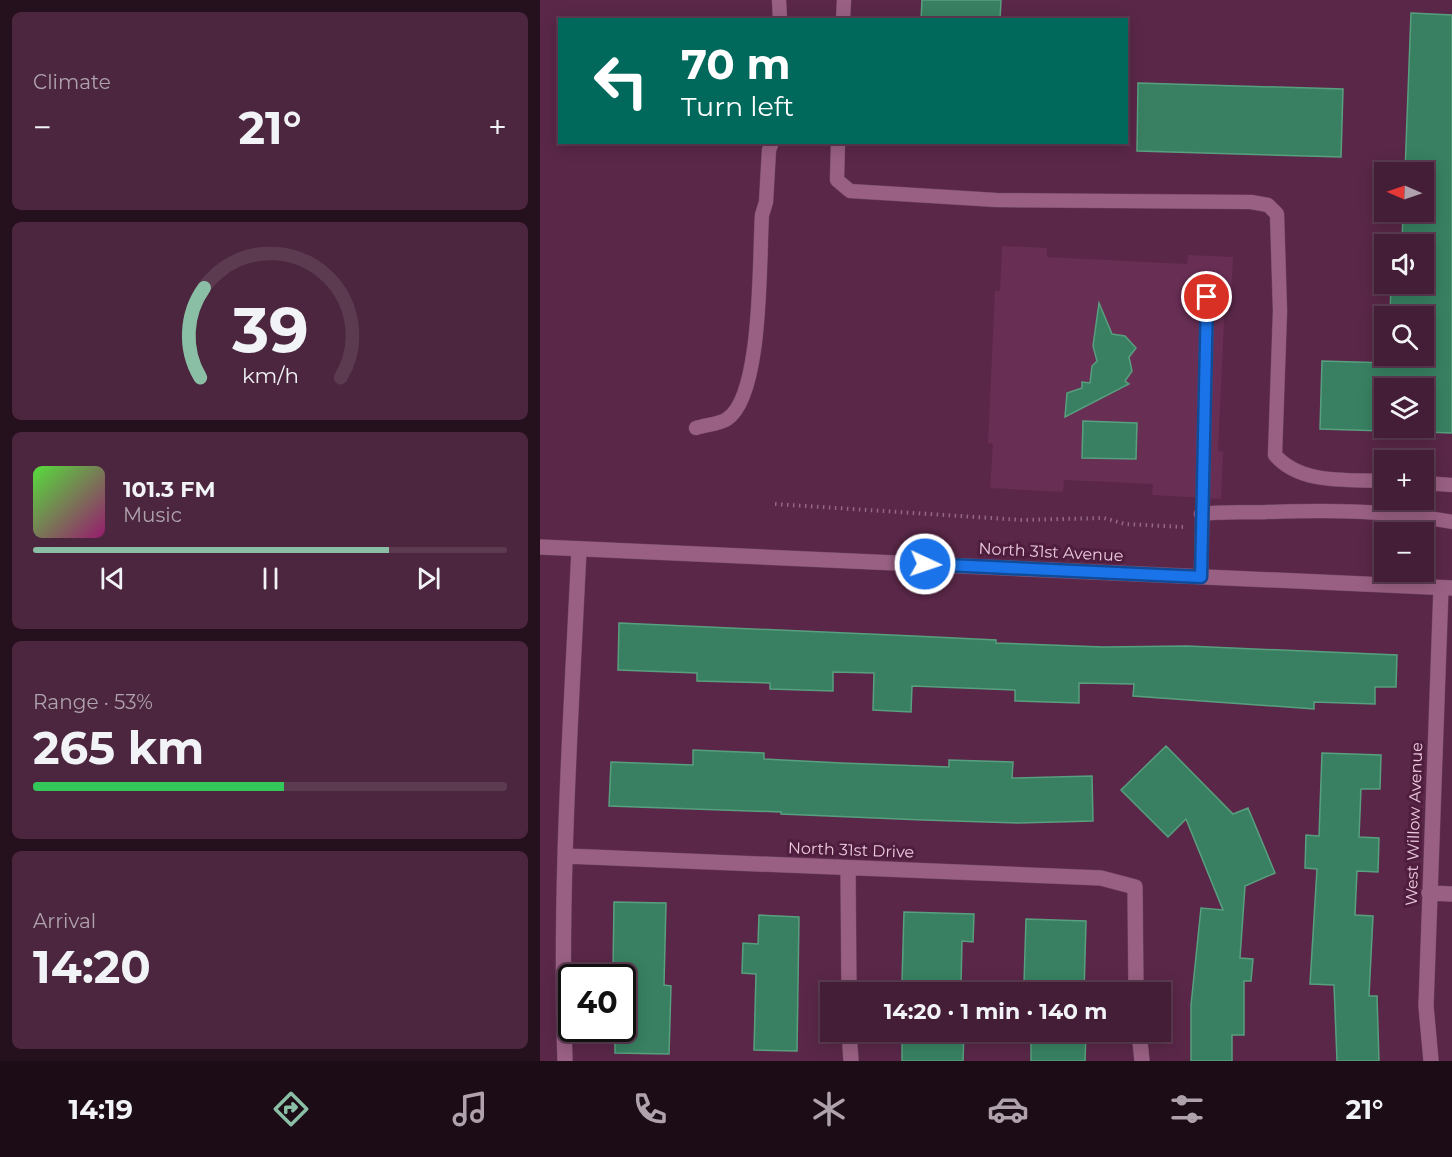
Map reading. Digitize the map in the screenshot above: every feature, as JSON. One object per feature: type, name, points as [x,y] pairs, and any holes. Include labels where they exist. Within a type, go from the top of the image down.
[{"type":"street","name":"North 31st Avenue","points":[[540,547],[1446,588]]},
{"type":"street","points":[[565,1061],[562,986],[579,549]]},
{"type":"street","name":"West Willow Avenue","points":[[1431,1061],[1426,1006],[1429,893],[1446,588]]},
{"type":"street","name":"North 31st Drive","points":[[566,856],[1101,878],[1135,887],[1136,982]]},
{"type":"street","points":[[848,868],[849,982]]},
{"type":"street","points":[[1429,893],[1452,894]]},
{"type":"street","points":[[850,1042],[851,1061]]},
{"type":"street","points":[[1140,1042],[1142,1061]]},
{"type":"lane","points":[[779,0],[780,18]]},
{"type":"lane","points":[[843,18],[844,0]]},
{"type":"lane","points":[[696,428],[727,420],[741,403],[754,365],[762,215],[766,201],[771,144]]},
{"type":"lane","points":[[838,144],[837,180],[850,192],[996,200],[1159,199],[1251,202],[1268,205],[1277,214],[1280,311],[1275,454],[1286,467],[1309,476],[1374,480]]},
{"type":"lane","points":[[1201,577],[1207,297]]},
{"type":"lane","points":[[1434,484],[1452,485]]},
{"type":"lane","points":[[1201,521],[1321,509],[1415,515],[1452,522]]},
{"type":"path","points":[[775,504],[1022,520],[1104,518],[1125,524],[1201,521]]},
{"type":"shaded area","points":[[1002,246],[1047,248],[1047,257],[1187,264],[1188,255],[1233,257],[1231,300],[1225,300],[1218,451],[1223,452],[1221,499],[1152,495],[1153,484],[1064,480],[1063,492],[990,488],[993,444],[988,443],[995,291],[1000,291]]},
{"type":"building","points":[[922,0],[1001,0],[1000,18],[921,18]]},
{"type":"building","points":[[1411,13],[1452,15],[1452,433],[1434,432],[1434,378],[1374,378],[1374,431],[1320,429],[1322,361],[1374,363],[1374,366],[1434,366],[1434,306],[1390,306],[1391,294],[1434,294],[1434,234],[1402,234],[1403,222],[1434,222],[1434,162],[1405,162]]},
{"type":"building","points":[[1138,83],[1343,89],[1341,157],[1137,151]]},
{"type":"building","points":[[1099,303],[1112,334],[1125,336],[1136,348],[1129,357],[1132,371],[1125,381],[1129,384],[1065,417],[1067,393],[1082,388],[1082,382],[1090,383],[1092,366],[1097,361],[1093,346]]},
{"type":"building","points":[[1083,421],[1137,423],[1136,459],[1082,458]]},
{"type":"building","points":[[619,623],[996,640],[996,643],[1103,647],[1187,646],[1397,655],[1396,687],[1375,687],[1375,704],[1314,702],[1314,709],[1133,696],[1134,684],[1079,683],[1079,703],[1015,701],[1015,690],[912,686],[911,712],[873,710],[874,673],[833,672],[833,691],[770,689],[770,683],[697,681],[697,673],[618,670]]},
{"type":"building","points":[[1166,746],[1233,814],[1248,808],[1275,873],[1245,886],[1240,958],[1253,959],[1251,981],[1244,981],[1244,1035],[1232,1035],[1232,1061],[1191,1061],[1191,1005],[1201,908],[1223,910],[1186,819],[1168,837],[1121,790]]},
{"type":"building","points":[[693,750],[764,753],[764,759],[841,763],[949,767],[949,760],[1013,762],[1012,778],[1092,776],[1093,821],[1018,823],[609,806],[611,762],[693,765]]},
{"type":"building","points":[[1322,753],[1381,755],[1380,789],[1361,789],[1359,837],[1379,838],[1378,872],[1357,871],[1355,915],[1373,916],[1369,996],[1377,996],[1379,1061],[1337,1061],[1334,985],[1310,984],[1317,869],[1305,868],[1306,835],[1319,836]]},
{"type":"building","points":[[614,902],[666,903],[664,985],[671,986],[669,1054],[615,1053],[615,1042],[636,1042],[636,964],[613,964]]},
{"type":"building","points":[[904,912],[974,914],[973,942],[962,941],[961,982],[902,982]]},
{"type":"building","points":[[759,915],[799,917],[797,1051],[754,1050],[756,974],[742,973],[743,943],[758,944]]},
{"type":"building","points":[[1026,919],[1086,921],[1084,982],[1024,982]]},
{"type":"building","points":[[902,1042],[964,1042],[963,1061],[902,1061]]},
{"type":"building","points":[[1031,1042],[1086,1042],[1085,1061],[1031,1061]]},
{"type":"route","points":[[925,564],[1201,577],[1207,297]]}]
